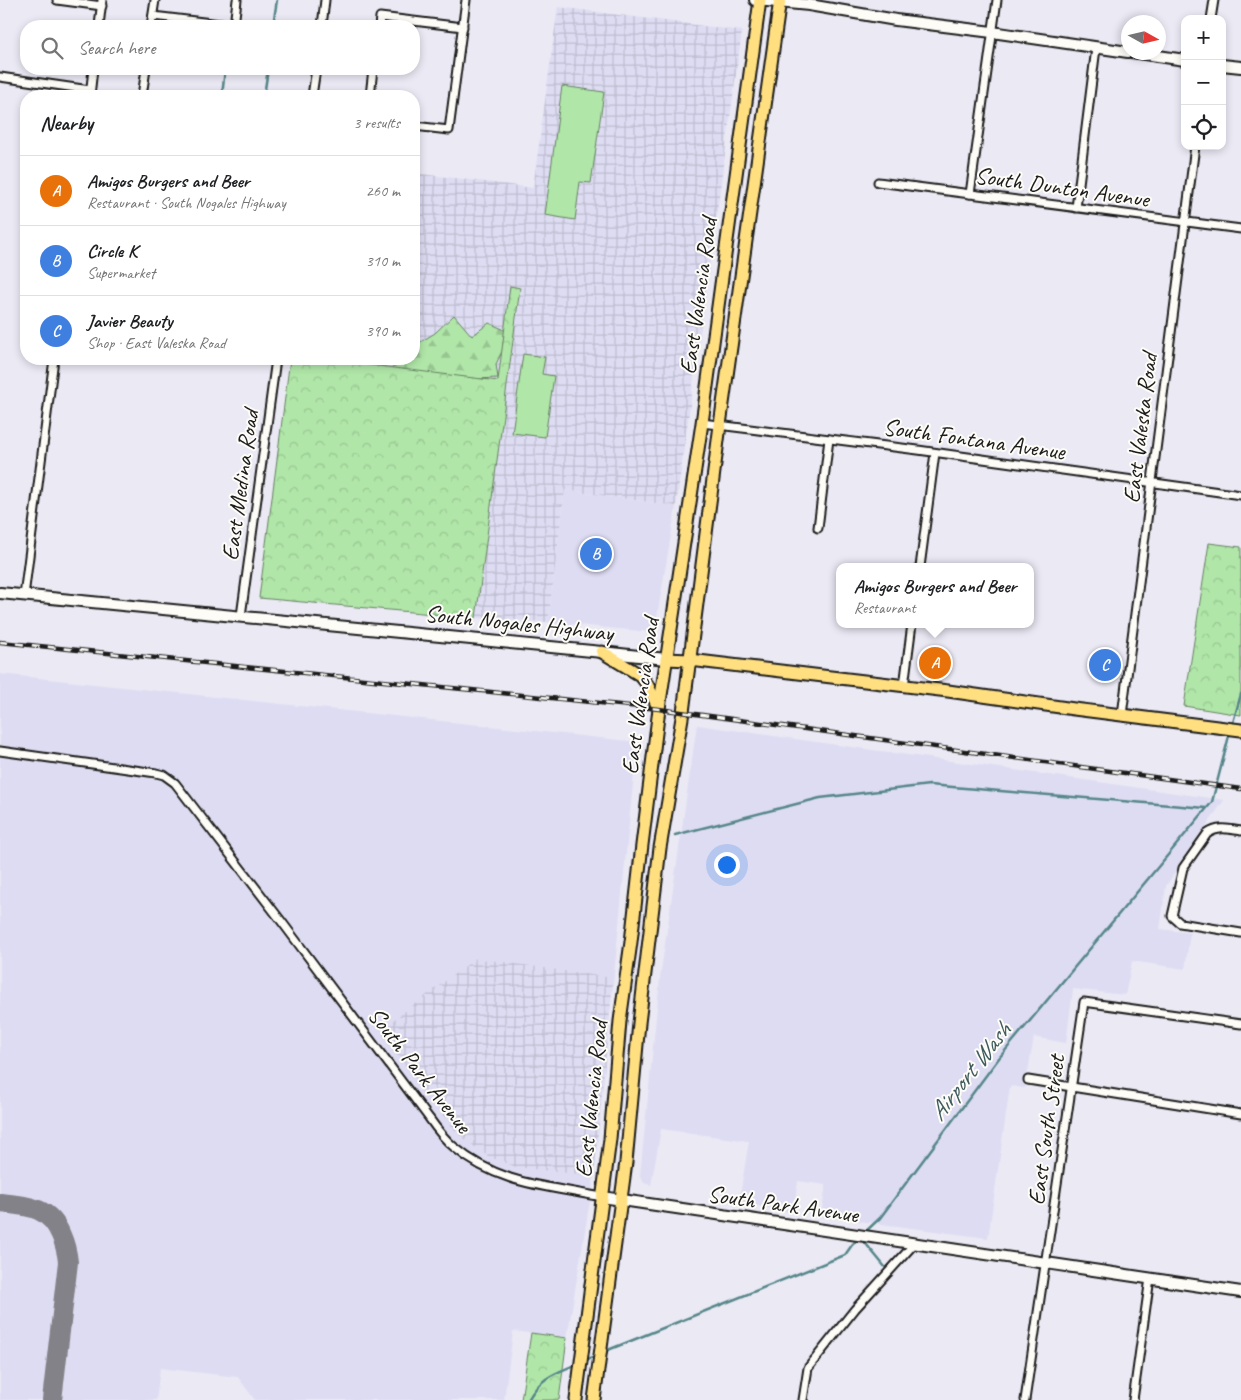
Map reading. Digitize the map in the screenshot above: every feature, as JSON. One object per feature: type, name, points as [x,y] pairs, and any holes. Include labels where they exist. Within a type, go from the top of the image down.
[{"type":"main road","points":[[755,0],[780,1],[896,20],[1121,51]]},
{"type":"main road","name":"East Valencia Road","points":[[576,1400],[602,1197],[620,1021],[659,709],[702,422],[760,0]]},
{"type":"main road","name":"East Valencia Road","points":[[594,1400],[631,1115],[639,1023],[660,848],[690,660],[720,425],[780,1]]},
{"type":"main road","points":[[1166,57],[1181,59]]},
{"type":"main road","points":[[1226,65],[1241,67]]},
{"type":"main road","points":[[727,240],[746,242]]},
{"type":"main road","name":"South Nogales Highway","points":[[0,593],[690,660],[1241,730]]},
{"type":"main road","points":[[602,652],[640,676],[647,684],[659,709]]},
{"type":"main road","points":[[642,845],[660,848]]},
{"type":"main road","points":[[620,1021],[639,1023]]},
{"type":"main road","name":"South Park Avenue","points":[[602,1197],[1241,1292]]},
{"type":"street","points":[[57,0],[102,3],[100,20]]},
{"type":"street","points":[[152,20],[155,0]]},
{"type":"street","points":[[235,20],[237,0]]},
{"type":"street","points":[[323,20],[325,0]]},
{"type":"street","points":[[420,127],[449,130],[466,0]]},
{"type":"street","points":[[970,194],[997,0]]},
{"type":"street","points":[[1212,15],[1214,0]]},
{"type":"street","points":[[153,16],[186,20]]},
{"type":"street","points":[[380,20],[380,17],[405,20]]},
{"type":"street","points":[[420,22],[463,27]]},
{"type":"street","points":[[1076,208],[1096,48]]},
{"type":"street","points":[[90,90],[92,75]]},
{"type":"street","points":[[143,90],[145,75]]},
{"type":"street","points":[[313,90],[315,75]]},
{"type":"street","points":[[371,90],[372,75]]},
{"type":"street","points":[[0,77],[73,90]]},
{"type":"street","name":"East Valeska Road","points":[[1122,715],[1194,150]]},
{"type":"street","name":"South Dunton Avenue","points":[[878,182],[1241,229]]},
{"type":"street","points":[[24,596],[53,365]]},
{"type":"street","name":"East Medina Road","points":[[241,616],[275,365]]},
{"type":"street","name":"South Fontana Avenue","points":[[702,422],[1241,495]]},
{"type":"street","points":[[818,528],[830,439]]},
{"type":"street","points":[[921,563],[936,453]]},
{"type":"street","points":[[904,686],[911,628]]},
{"type":"street","name":"South Park Avenue","points":[[0,751],[156,773],[164,775],[175,783],[452,1146],[468,1159],[520,1182],[602,1197]]},
{"type":"street","points":[[1241,831],[1221,828],[1207,834],[1182,868],[1172,916],[1180,923],[1241,933]]},
{"type":"street","name":"East South Street","points":[[1025,1400],[1084,1002],[1241,1024]]},
{"type":"street","points":[[1028,1080],[1241,1114]]},
{"type":"street","points":[[803,1400],[808,1368],[855,1309],[914,1243]]},
{"type":"street","points":[[1133,1400],[1150,1278]]},
{"type":"shaded area","points":[[558,7],[742,31],[676,506],[565,490],[548,622],[476,618],[520,288],[510,287],[498,381],[370,365],[420,365],[420,174],[533,188]]},
{"type":"shaded area","points":[[565,490],[676,506],[655,628],[650,632],[548,622]]},
{"type":"shaded area","points":[[0,674],[637,742],[594,1176],[567,1338],[513,1331],[504,1400],[255,1400],[238,1377],[160,1368],[156,1400],[0,1400]]},
{"type":"shaded area","points":[[697,725],[1224,800],[1166,886],[1160,929],[1190,933],[1185,969],[1132,961],[1125,995],[1073,989],[1066,1043],[1034,1037],[1025,1088],[1010,1086],[988,1238],[821,1216],[826,1185],[798,1181],[793,1213],[739,1202],[749,1141],[661,1129],[651,1185],[644,1183],[640,1176],[660,979]]},
{"type":"shaded area","points":[[476,958],[613,978],[594,1176],[516,1167],[480,1151],[451,1126],[396,1053],[397,1049],[394,1045],[391,1046],[380,1030]]},
{"type":"green space","points":[[562,86],[604,92],[591,183],[580,182],[575,220],[545,215]]},
{"type":"green space","points":[[510,286],[520,288],[476,618],[259,598],[289,365],[370,365],[498,381]]},
{"type":"green space","points":[[454,315],[472,336],[489,323],[505,330],[502,352],[496,364],[498,378],[476,379],[390,370],[394,365],[420,365],[420,342],[435,333]]},
{"type":"green space","points":[[523,354],[545,357],[542,374],[554,376],[545,437],[512,433]]},
{"type":"green space","points":[[1209,543],[1241,547],[1241,715],[1184,706]]},
{"type":"green space","points":[[531,1333],[567,1338],[559,1400],[521,1400]]},
{"type":"waterway","points":[[274,20],[277,0]]},
{"type":"waterway","points":[[223,90],[224,75]]},
{"type":"waterway","points":[[265,90],[267,75]]},
{"type":"waterway","name":"Airport Wash","points":[[1232,726],[1241,694]]},
{"type":"waterway","name":"Airport Wash","points":[[864,1233],[880,1218],[999,1058],[1212,802],[1230,732]]},
{"type":"waterway","points":[[675,835],[820,798],[929,785],[1206,808]]},
{"type":"waterway","name":"Airport Wash","points":[[603,1352],[845,1255],[858,1239]]},
{"type":"waterway","points":[[862,1239],[885,1267]]},
{"type":"waterway","points":[[585,1360],[596,1356]]},
{"type":"waterway","points":[[528,1400],[543,1381],[577,1364]]},
{"type":"taxiway","points":[[0,1203],[20,1205],[44,1213],[56,1225],[66,1248],[68,1262],[52,1400]]},
{"type":"railway","points":[[0,642],[659,709],[1241,789]]},
{"type":"place","name":"Circle K","points":[[596,554]]},
{"type":"place","name":"Amigos Burgers and Beer","points":[[935,663]]},
{"type":"place","name":"Javier Beauty","points":[[1105,665]]}]
